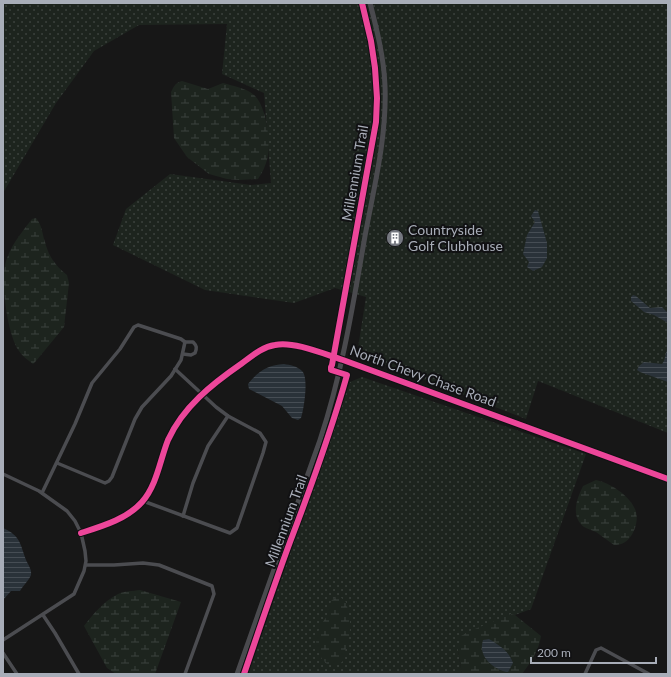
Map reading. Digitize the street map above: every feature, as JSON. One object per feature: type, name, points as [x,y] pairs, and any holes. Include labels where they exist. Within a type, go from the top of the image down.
[{"type":"street","points":[[237,674],[325,425],[336,390],[343,360],[383,135],[385,112],[385,87],[382,57],[370,3]]},
{"type":"street","points":[[42,493],[75,424],[92,383],[120,349],[134,327],[138,325],[181,339],[185,342],[193,342],[196,345],[195,353],[191,355],[183,354]]},
{"type":"street","points":[[57,463],[105,483],[109,481],[112,477],[135,419],[142,407],[171,376],[183,354],[185,342]]},
{"type":"street","name":"North Chevy Chase Road","points":[[81,533],[102,526],[126,515],[143,501],[150,491],[169,440],[179,420],[202,394],[219,380],[263,348],[276,345],[303,347],[343,360],[668,479]]},
{"type":"street","points":[[143,501],[230,533],[237,528],[264,453],[266,442],[260,433],[228,416],[175,369]]},
{"type":"street","points":[[183,516],[193,483],[208,446],[228,416]]},
{"type":"street","points":[[3,474],[42,493],[67,511],[75,521],[81,533],[86,551],[86,565],[74,594],[3,640]]},
{"type":"street","points":[[86,565],[143,563],[159,565],[212,586],[214,594],[185,674]]},
{"type":"street","points":[[42,615],[55,633],[79,674]]},
{"type":"street","points":[[585,674],[598,648],[601,648],[649,674]]},
{"type":"street","points":[[3,653],[17,674]]},
{"type":"green space","points":[[3,3],[668,3],[668,433],[538,381],[526,419],[357,354],[366,297],[335,288],[294,303],[205,290],[113,245],[126,209],[170,174],[251,185],[271,183],[264,93],[222,74],[227,24],[139,25],[94,51],[56,103],[3,193]]},
{"type":"green space","points":[[182,81],[208,89],[223,83],[247,91],[254,95],[258,100],[265,116],[267,126],[268,153],[267,160],[258,179],[227,179],[209,174],[187,157],[174,138],[171,92],[175,85]]},
{"type":"green space","points":[[36,218],[41,226],[51,256],[59,268],[67,275],[69,283],[64,327],[33,364],[19,351],[11,332],[4,293],[4,270],[6,261],[17,239],[32,219]]},
{"type":"green space","points":[[362,377],[586,454],[531,609],[515,615],[511,614],[458,651],[462,674],[248,674],[350,382]]},
{"type":"green space","points":[[596,480],[607,484],[624,494],[632,504],[637,514],[637,520],[633,533],[630,538],[620,545],[614,545],[596,532],[584,527],[577,518],[577,501],[583,486]]},
{"type":"green space","points":[[140,590],[181,602],[155,674],[116,674],[107,668],[84,626],[108,600],[123,592]]},
{"type":"green space","points":[[338,595],[346,602],[350,619],[350,633],[342,663],[334,666],[327,664],[322,659],[317,649],[316,640],[320,626],[327,616],[331,601]]},
{"type":"green space","points":[[511,614],[515,615],[541,636],[534,656],[522,674],[462,674],[458,651],[461,636]]},
{"type":"shaded area","points":[[535,210],[538,211],[547,243],[547,258],[542,267],[533,271],[527,267],[529,262],[523,254],[527,235],[535,222],[531,216]]},
{"type":"shaded area","points":[[633,295],[650,308],[662,307],[668,313],[668,323],[654,315],[644,312],[631,301],[631,297]]},
{"type":"shaded area","points":[[668,346],[668,382],[637,370],[644,362],[662,364]]},
{"type":"shaded area","points":[[284,364],[298,368],[304,374],[306,386],[301,418],[298,420],[292,418],[282,406],[249,389],[248,384],[260,372],[268,367]]},
{"type":"shaded area","points":[[3,528],[17,537],[31,575],[20,591],[11,591],[3,600]]},
{"type":"shaded area","points":[[489,639],[509,655],[513,663],[508,672],[493,666],[484,656],[482,651],[483,640]]},
{"type":"cycle path","name":"Millennium Trail","points":[[244,674],[320,459],[347,375],[331,370],[331,367],[376,122],[377,98],[371,41],[362,3]]},
{"type":"cycle path","points":[[81,533],[114,521],[136,508],[151,488],[158,472],[168,440],[174,428],[190,407],[209,388],[253,355],[270,346],[283,344],[300,346],[343,360],[668,479]]},
{"type":"place","name":"Countryside Golf Clubhouse","points":[[395,238]]}]
